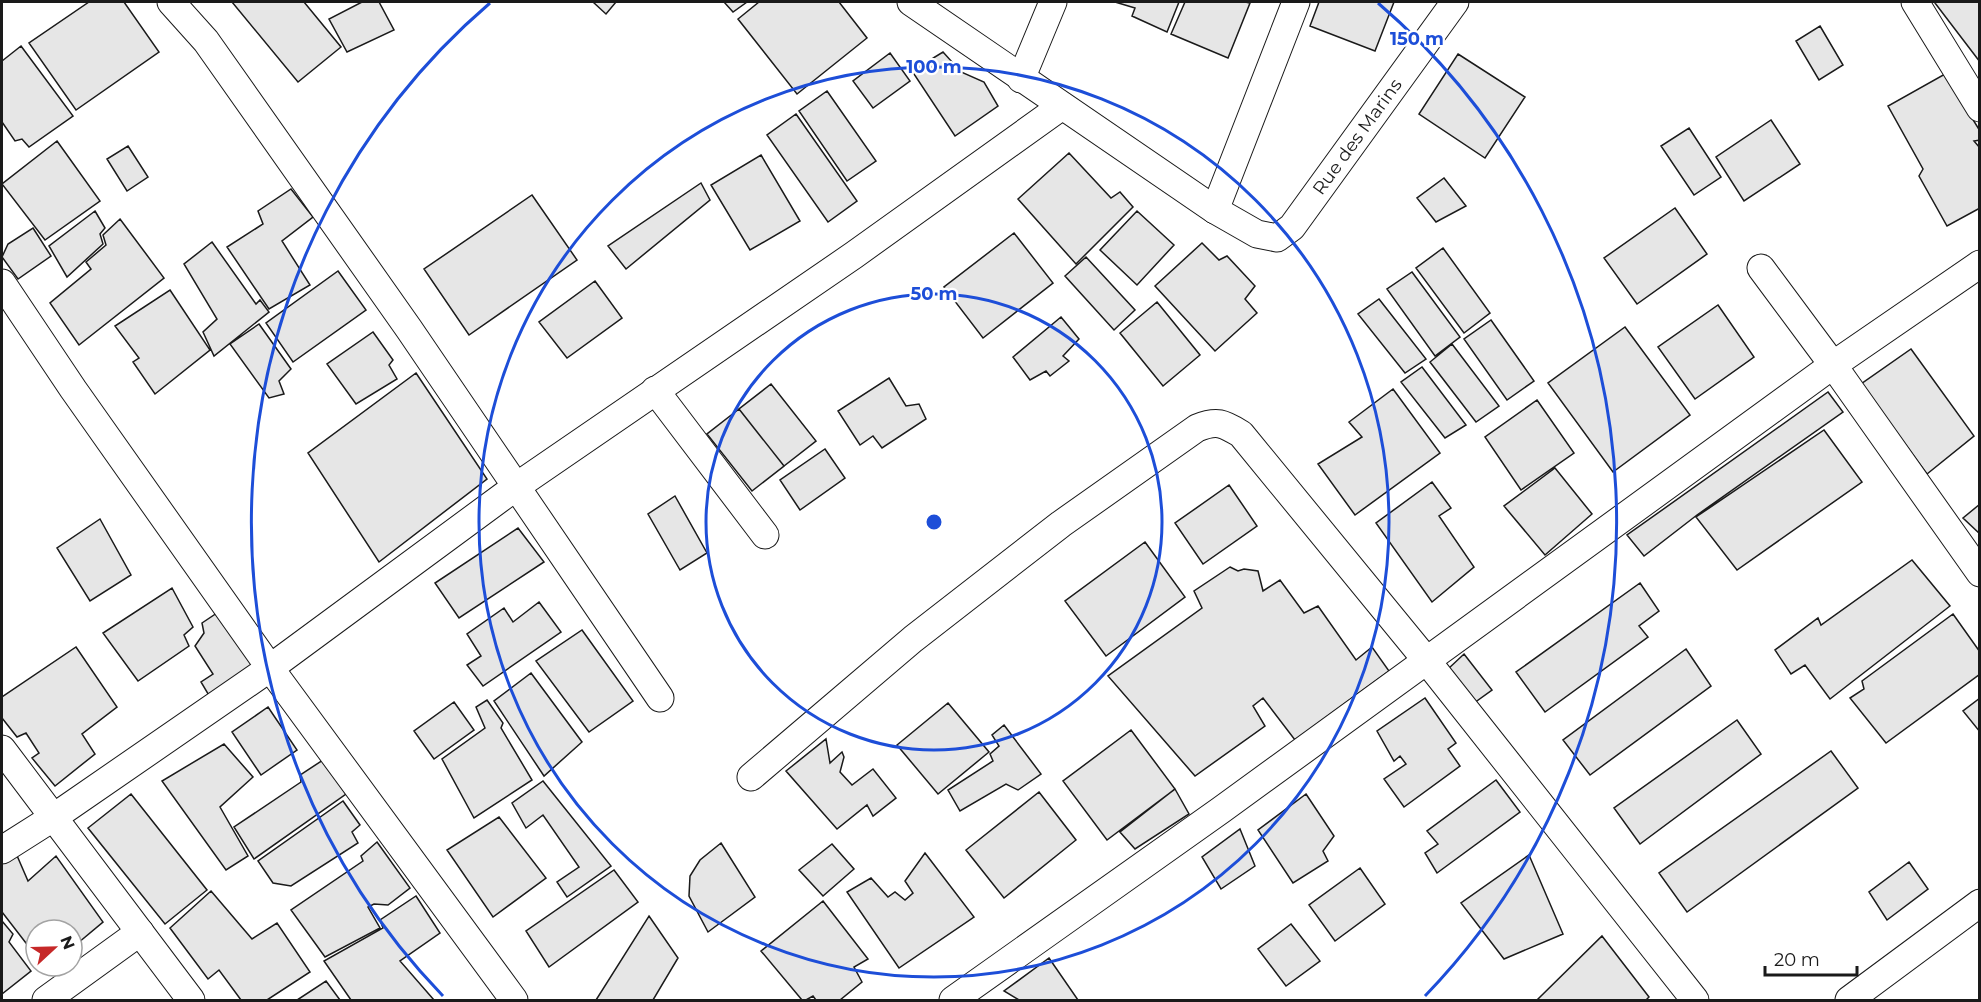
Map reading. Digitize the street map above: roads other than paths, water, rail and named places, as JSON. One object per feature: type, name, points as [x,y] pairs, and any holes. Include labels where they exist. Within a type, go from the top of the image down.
[{"type":"street","points":[[171,2],[213,50],[517,486],[660,698]]},
{"type":"street","points":[[910,2],[1215,210],[1296,2]]},
{"type":"street","points":[[1021,79],[1053,2]]},
{"type":"street","name":"Rue des Marins","points":[[1215,210],[1257,234],[1276,238],[1292,226],[1455,2]]},
{"type":"street","points":[[1915,2],[1980,108]]},
{"type":"street","points":[[2,850],[270,668],[517,486],[854,255],[1062,106]]},
{"type":"street","points":[[953,1000],[1427,661],[1833,365],[1980,264]]},
{"type":"street","points":[[1761,268],[1833,365],[1980,573]]},
{"type":"street","points":[[2,283],[73,389],[270,668],[514,1000]]},
{"type":"street","points":[[655,390],[765,535]]},
{"type":"street","points":[[751,777],[913,639],[1061,524],[1197,428],[1211,423],[1226,424],[1241,434],[1427,661],[1695,1000]]},
{"type":"street","points":[[2,749],[191,1000]]},
{"type":"street","points":[[1849,1000],[1980,903]]},
{"type":"street","points":[[46,1000],[140,932]]}]
